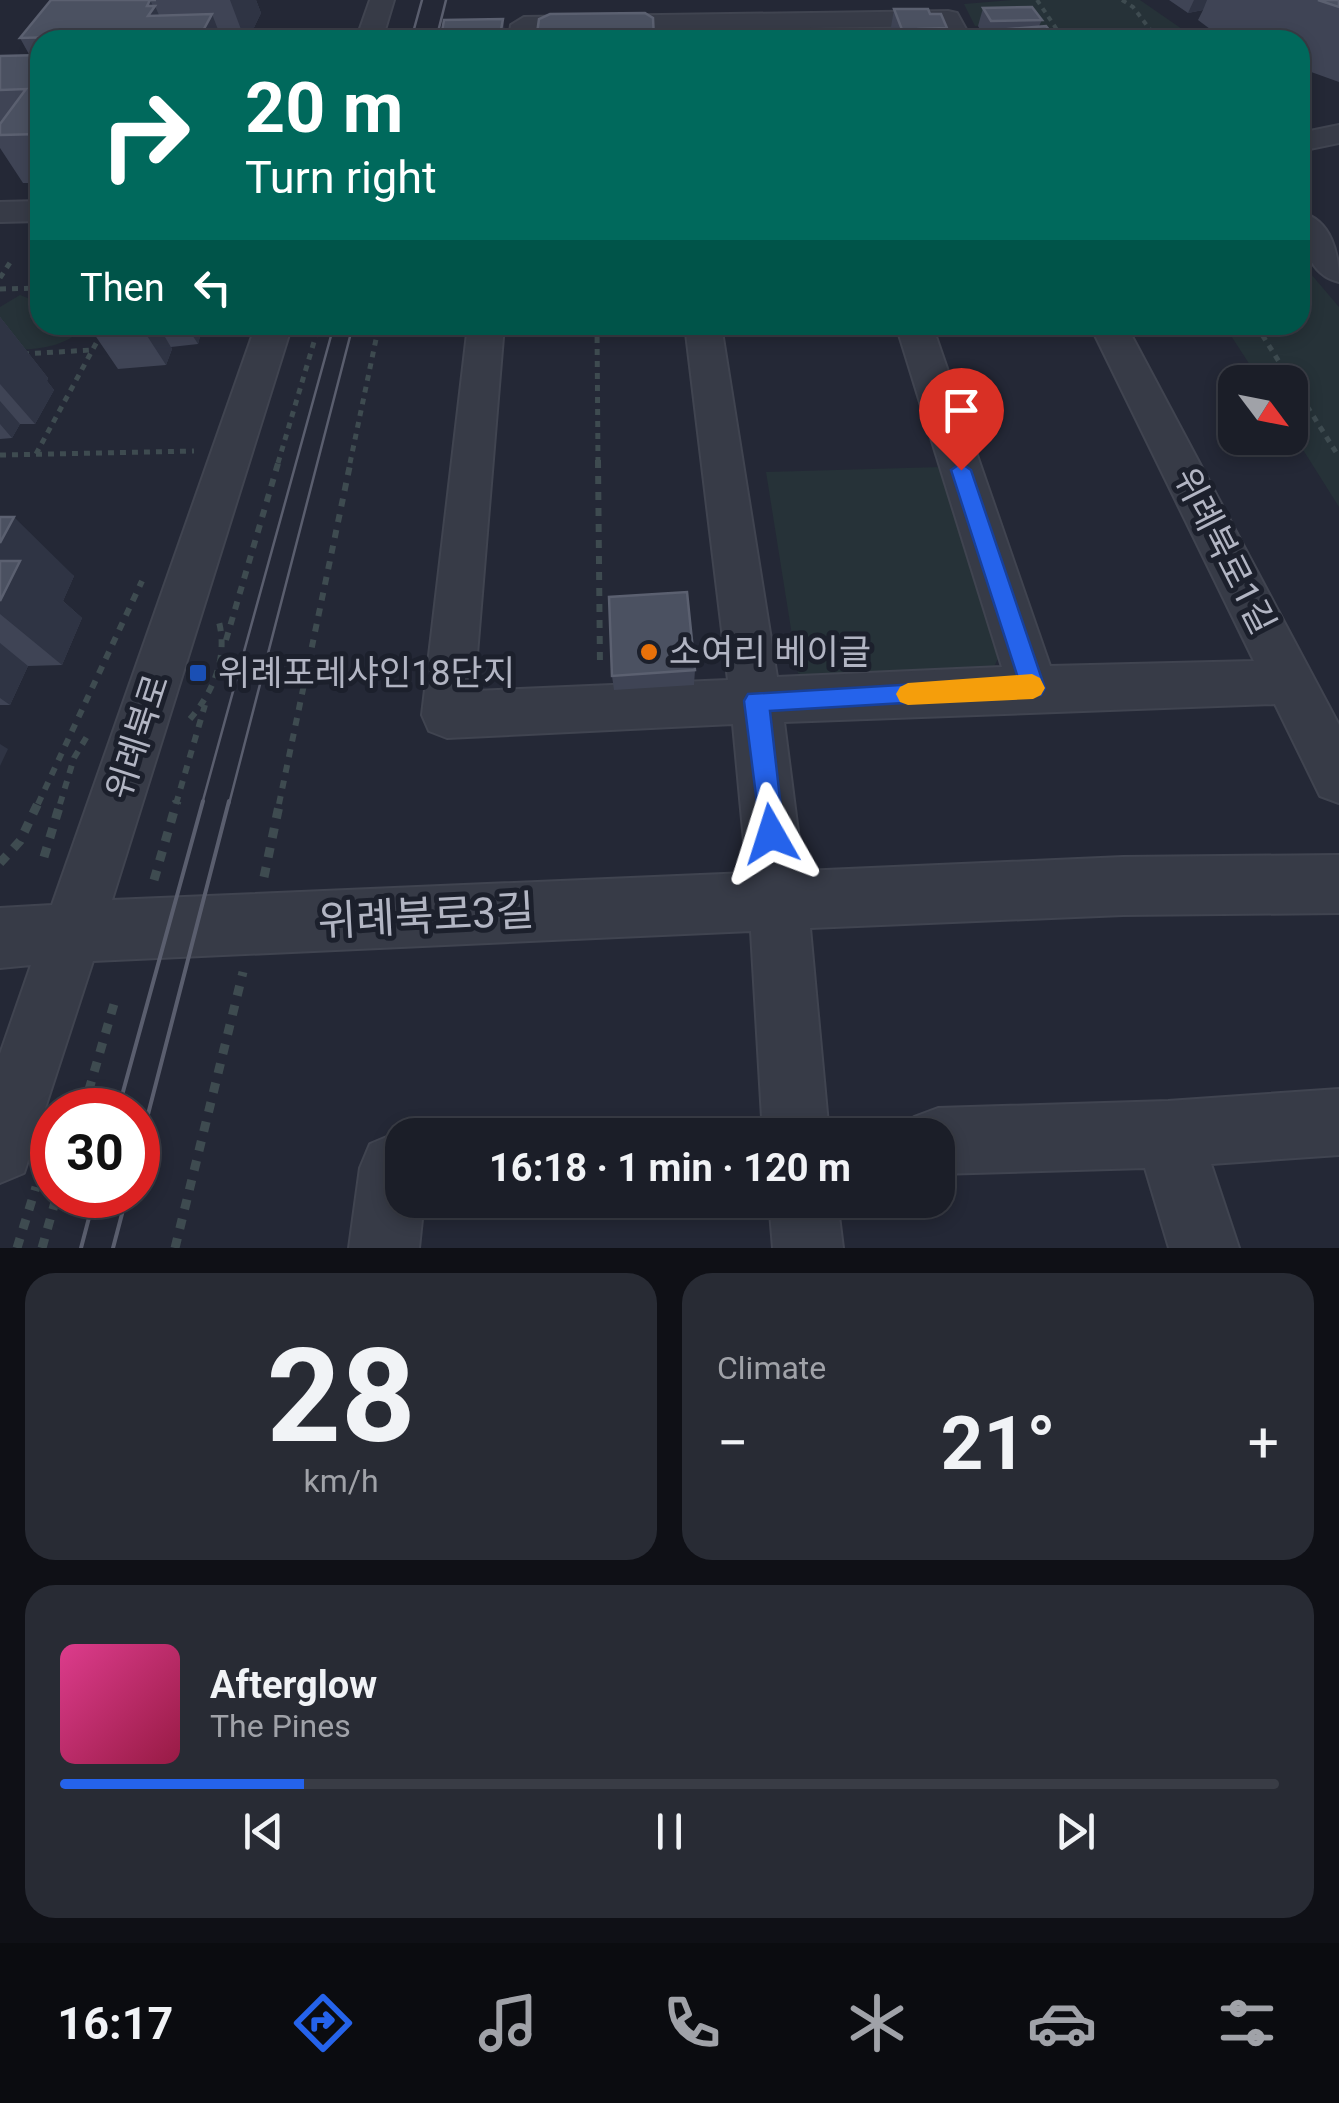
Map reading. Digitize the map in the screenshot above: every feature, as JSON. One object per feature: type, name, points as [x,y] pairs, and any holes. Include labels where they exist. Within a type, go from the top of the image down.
[{"type":"street","points":[[372,30],[382,0]]},
{"type":"street","points":[[821,30],[948,18],[954,30]]},
{"type":"street","points":[[523,30],[524,26],[650,30]]},
{"type":"street","points":[[1310,140],[1339,134]]},
{"type":"street","points":[[0,212],[30,211]]},
{"type":"street","points":[[1310,235],[1339,272]]},
{"type":"street","name":"위례북로","points":[[0,1149],[271,335]]},
{"type":"street","points":[[485,335],[447,714],[1033,688],[1291,682]]},
{"type":"street","points":[[704,335],[756,701],[778,900],[795,1118]]},
{"type":"street","points":[[917,335],[1033,688]]},
{"type":"street","name":"위례북로1길","points":[[1113,335],[1339,778]]},
{"type":"street","name":"위례북로3길","points":[[0,938],[1123,886],[1339,884]]},
{"type":"street","points":[[955,1140],[1168,1134],[1339,1122]]},
{"type":"street","points":[[1168,1134],[1204,1248]]},
{"type":"street","points":[[384,1248],[388,1218]]},
{"type":"street","points":[[804,1218],[808,1248]]},
{"type":"path","points":[[1037,0],[1057,30]]},
{"type":"path","points":[[1122,0],[1133,7],[1150,30]]},
{"type":"path","points":[[0,278],[13,258]]},
{"type":"path","points":[[0,289],[30,288]]},
{"type":"path","points":[[36,454],[100,335]]},
{"type":"path","points":[[226,640],[316,335]]},
{"type":"path","points":[[175,1248],[254,924],[377,335]]},
{"type":"path","points":[[597,335],[600,708]]},
{"type":"path","points":[[1262,335],[1337,453]]},
{"type":"path","points":[[18,354],[92,350]]},
{"type":"path","points":[[0,455],[197,451],[189,469]]},
{"type":"path","points":[[0,863],[20,847],[56,757],[114,646],[144,575]]},
{"type":"path","points":[[154,882],[205,704]]},
{"type":"path","points":[[89,1088],[114,1004]]},
{"type":"path","points":[[42,1248],[51,1218]]},
{"type":"shaded area","points":[[1140,0],[1184,30],[1044,30],[1039,23],[975,26],[964,4]]},
{"type":"shaded area","points":[[1310,273],[1339,307],[1339,507],[1306,455],[1308,365],[1250,365],[1230,335],[1310,335]]},
{"type":"shaded area","points":[[20,295],[30,299],[30,335],[75,335],[58,344],[34,349],[0,348],[0,307]]},
{"type":"shaded area","points":[[941,467],[1000,654],[988,680],[824,686],[798,673],[766,472]]},
{"type":"building","points":[[51,0],[150,0],[147,6],[155,6],[148,16],[212,14],[203,30],[30,30],[30,38],[20,38]]},
{"type":"building","points":[[1318,0],[1339,0],[1339,7]]},
{"type":"building","points":[[1032,7],[1042,20],[991,21],[983,8]]},
{"type":"building","points":[[894,9],[928,9],[930,14],[941,14],[947,28],[919,30],[902,30]]},
{"type":"building","points":[[645,13],[653,18],[654,30],[537,30],[539,19],[550,14]]},
{"type":"building","points":[[503,19],[501,30],[442,30],[444,20]]},
{"type":"building","points":[[1046,26],[1049,30],[996,30]]},
{"type":"building","points":[[30,55],[30,134],[0,135],[0,124],[26,89],[0,90],[0,56]]},
{"type":"building","points":[[0,517],[14,517],[0,543]]},
{"type":"building","points":[[0,561],[20,561],[0,601]]},
{"type":"building","points":[[687,592],[695,670],[612,676],[609,597]]},
{"type":"tram line","points":[[414,30],[422,0]]},
{"type":"tram line","points":[[438,30],[446,0]]},
{"type":"tram line","points":[[202,804],[331,335]]},
{"type":"tram line","points":[[229,804],[350,335]]},
{"type":"tram line","points":[[124,1088],[203,801]]},
{"type":"tram line","points":[[155,1088],[229,801]]},
{"type":"tram line","points":[[81,1248],[89,1218]]},
{"type":"tram line","points":[[113,1248],[121,1218]]},
{"type":"slow traffic","points":[[908,694],[1033,688],[1032,685]]},
{"type":"place","name":"소여리 베이글","points":[[649,652]]},
{"type":"place","name":"위례포레샤인18단지","points":[[198,673]]},
{"type":"route","points":[[771,834],[756,701],[1033,688],[961,470]]}]
